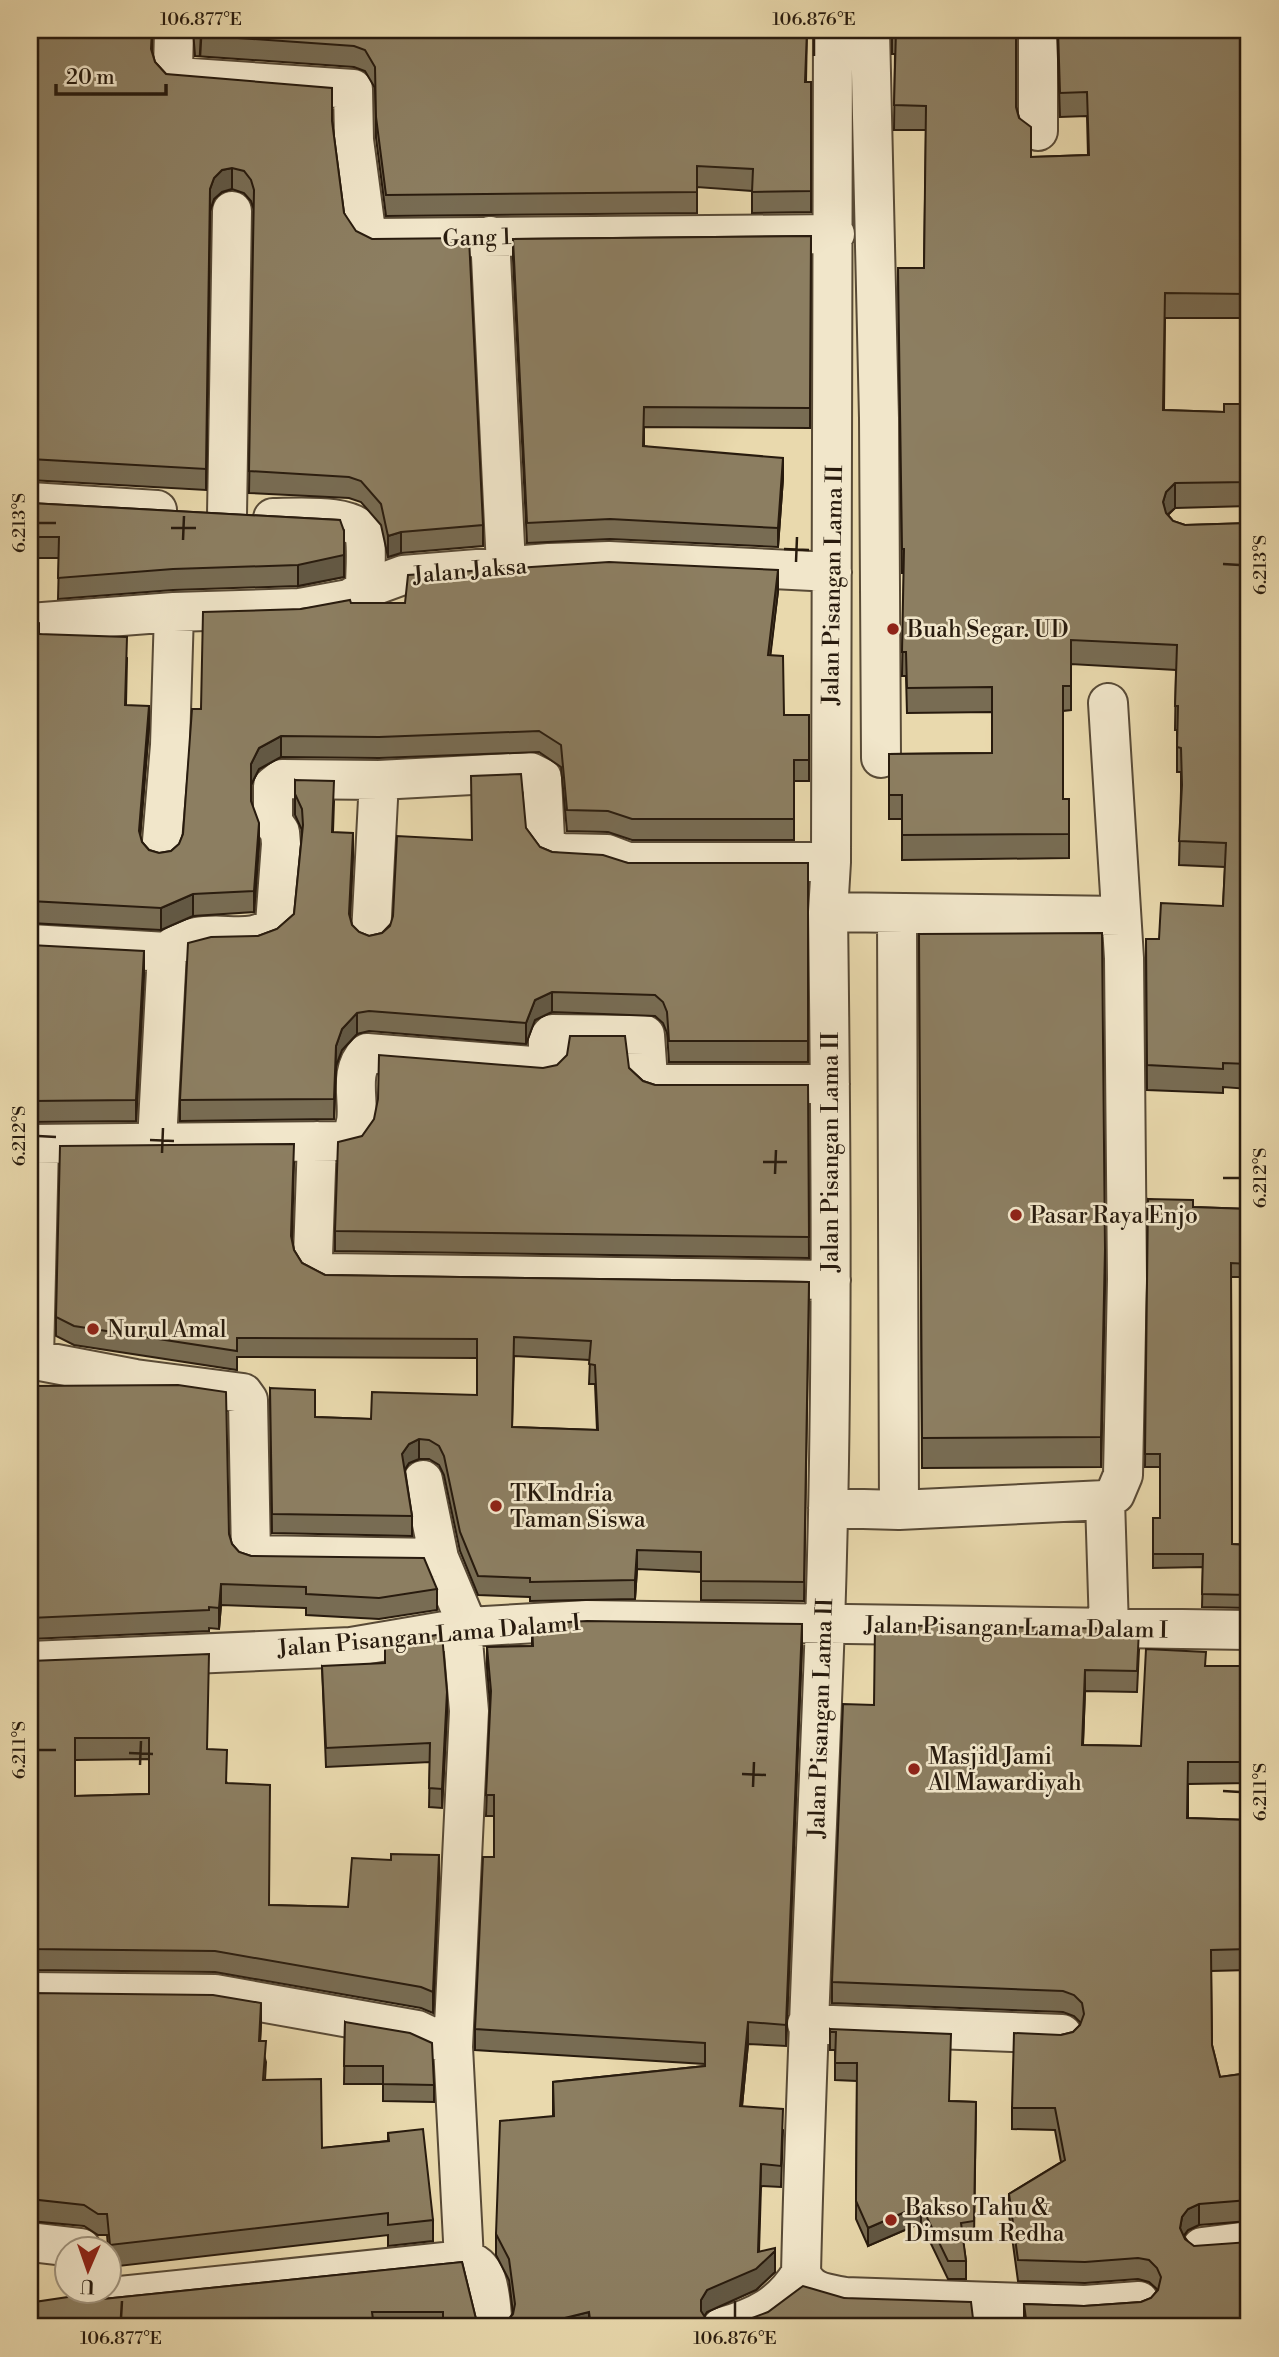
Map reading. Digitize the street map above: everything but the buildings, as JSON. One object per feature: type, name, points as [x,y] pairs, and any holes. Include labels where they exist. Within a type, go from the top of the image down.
[{"type":"street","name":"Gang 1","points":[[174,30],[173,71],[177,77],[353,89],[354,140],[366,231],[372,238],[835,234]]},
{"type":"street","name":"Jalan Pisangan Lama II","points":[[801,2273],[807,2024],[828,1499],[831,1280],[828,912],[831,862],[835,234],[833,30]]},
{"type":"street","points":[[870,30],[879,418],[881,758]]},
{"type":"street","points":[[1038,30],[1038,131]]},
{"type":"street","points":[[227,515],[232,211]]},
{"type":"street","points":[[490,236],[506,566]]},
{"type":"street","points":[[30,502],[348,520],[359,527],[365,536],[365,589]]},
{"type":"street","name":"Jalan Jaksa","points":[[30,623],[174,612],[300,608],[349,599],[365,589],[404,575],[506,566],[609,561],[832,572]]},
{"type":"street","points":[[160,853],[170,745],[174,612]]},
{"type":"street","points":[[828,1499],[1105,1500],[1115,1494],[1123,1475],[1127,1279],[1121,916],[1108,702]]},
{"type":"street","points":[[157,1142],[167,952],[176,943],[194,935],[250,936],[266,933],[275,924],[281,844],[280,832],[273,822],[273,786],[282,779],[298,777],[379,780],[538,774],[542,778],[544,791],[545,839],[550,848],[561,853],[607,854],[628,862],[831,862]]},
{"type":"street","points":[[371,935],[379,780]]},
{"type":"street","points":[[828,912],[1121,916]]},
{"type":"street","points":[[897,915],[899,1501]]},
{"type":"street","points":[[30,944],[167,952]]},
{"type":"street","points":[[439,1558],[251,1555],[245,1395],[32,1359],[34,1144],[340,1141],[352,1135],[355,1126],[355,1073],[366,1053],[545,1067],[548,1065],[548,1039],[552,1034],[642,1034],[646,1037],[650,1082],[830,1084]]},
{"type":"street","points":[[317,1141],[313,1256],[315,1265],[326,1273],[831,1280]]},
{"type":"street","points":[[424,1480],[439,1558],[465,1628],[469,1711],[453,2047],[464,2260]]},
{"type":"street","points":[[1105,1500],[1110,1628]]},
{"type":"street","name":"Jalan Pisangan Lama Dalam I","points":[[30,1661],[351,1647],[465,1628],[587,1620],[1249,1630]]},
{"type":"street","points":[[30,1992],[215,1994],[416,2030],[453,2047]]},
{"type":"street","points":[[807,2024],[1062,2034]]},
{"type":"street","points":[[1202,2247],[1249,2241]]},
{"type":"street","points":[[30,2242],[52,2245]]},
{"type":"street","points":[[122,2296],[464,2260],[474,2262],[482,2270],[493,2327]]},
{"type":"street","points":[[801,2273],[806,2284],[845,2312],[1139,2301]]},
{"type":"street","points":[[722,2327],[746,2320],[775,2306],[790,2292],[801,2273]]},
{"type":"place","name":"Buah Segar. UD","points":[[893,629]]},
{"type":"place","name":"Pasar Raya Enjo","points":[[1016,1215]]},
{"type":"place","name":"Nurul Amal","points":[[93,1329]]},
{"type":"place","name":"TK Indria Taman Siswa","points":[[496,1506]]},
{"type":"place","name":"Masjid Jami Al Mawardiyah","points":[[914,1769]]},
{"type":"place","name":"Bakso Tahu & Dimsum Redha","points":[[891,2220]]}]
